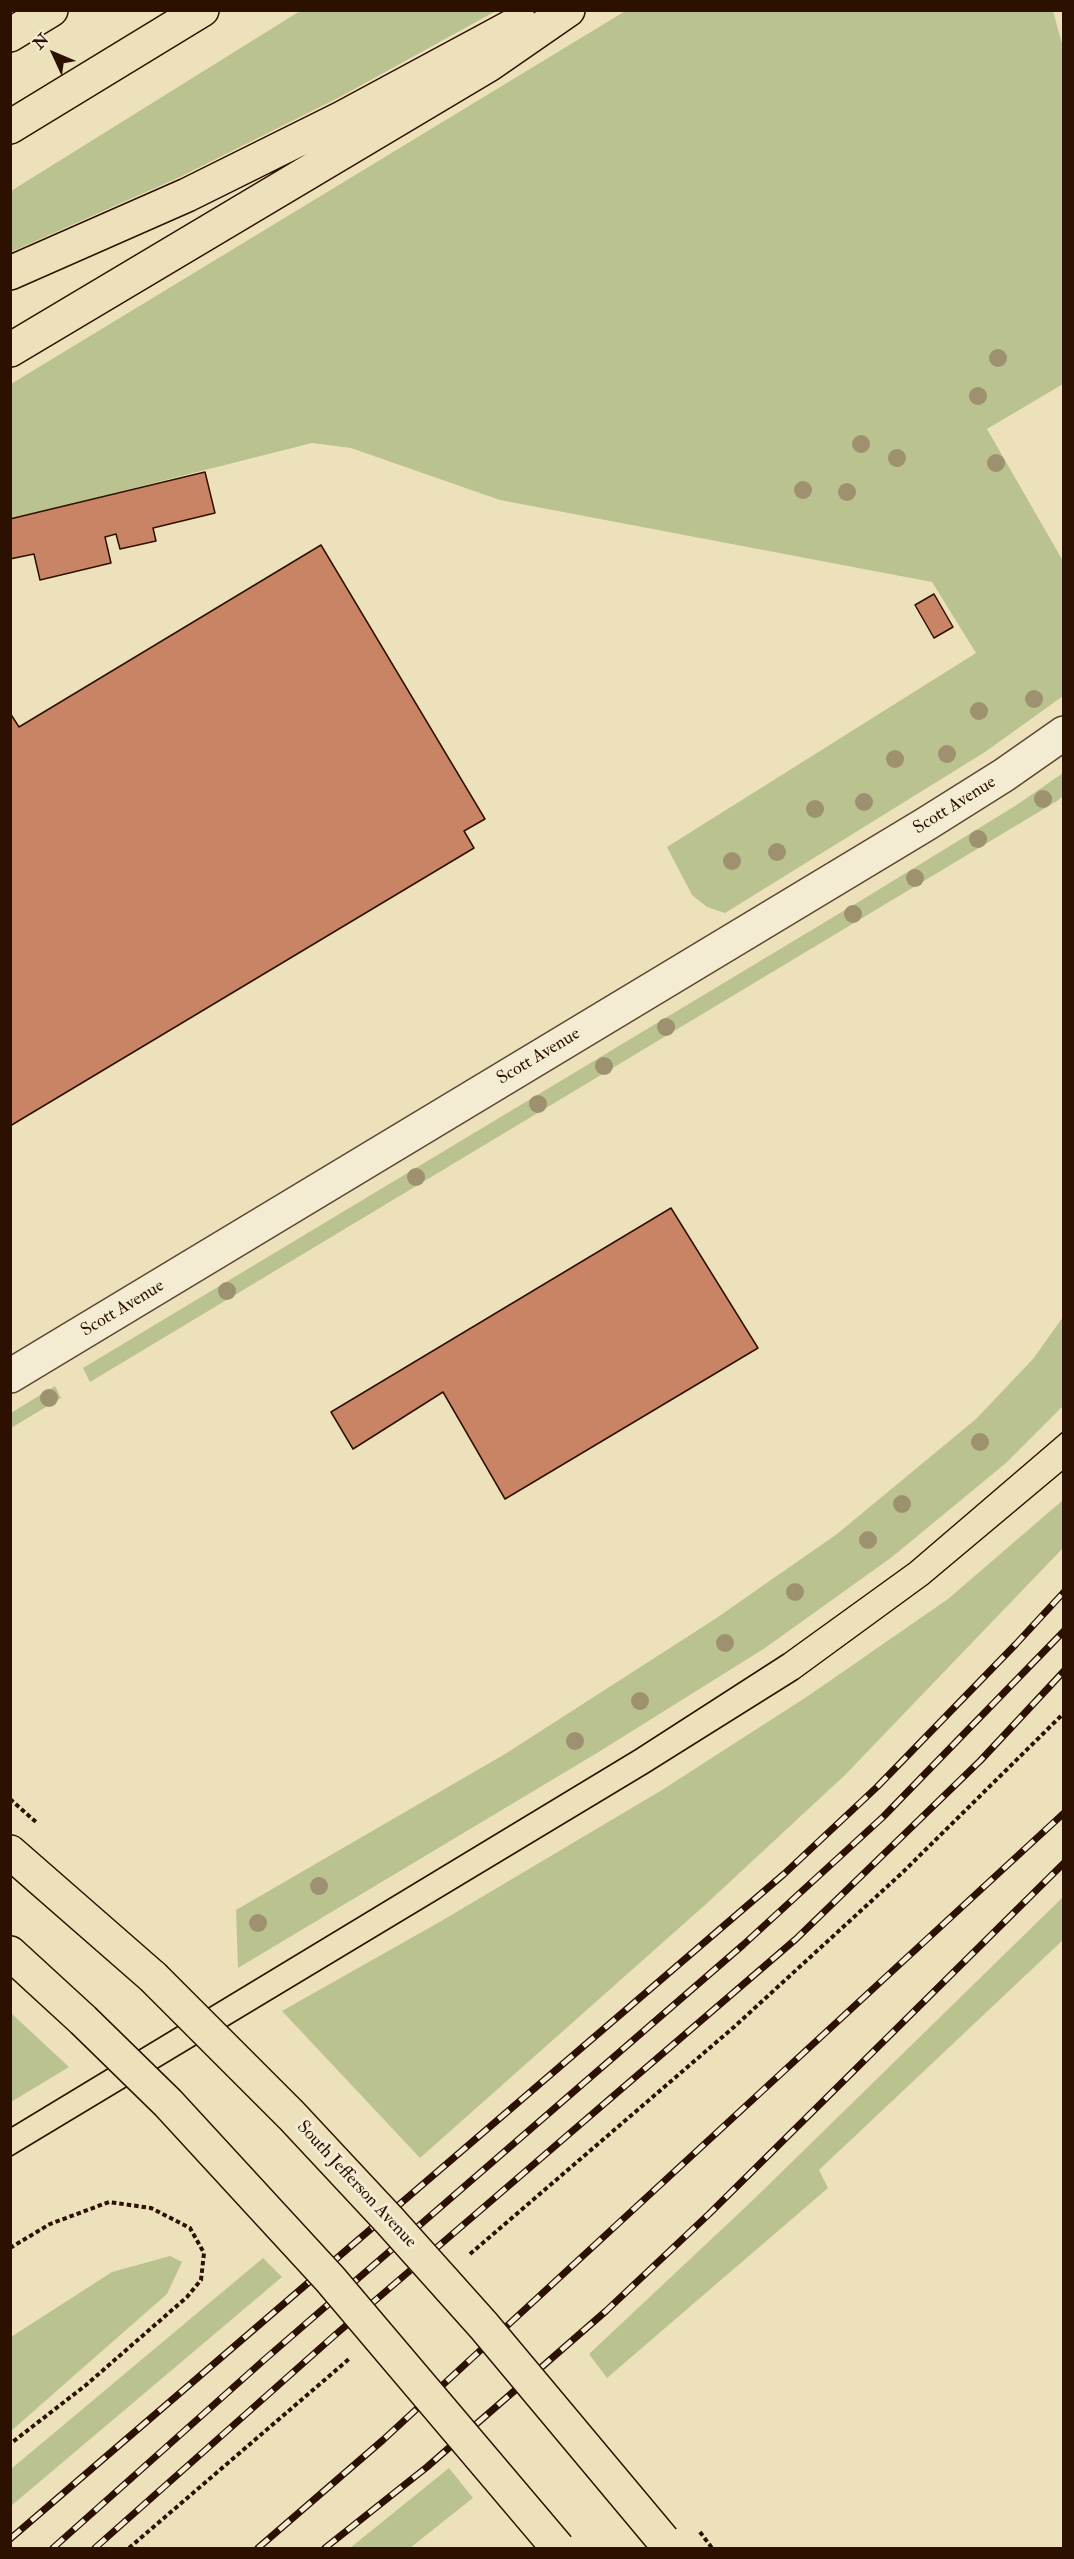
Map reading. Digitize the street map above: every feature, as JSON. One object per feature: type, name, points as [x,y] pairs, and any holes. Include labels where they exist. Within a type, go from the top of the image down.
[{"type":"main road","points":[[10,35],[51,10]]},
{"type":"main road","points":[[10,127],[202,10]]},
{"type":"main road","points":[[10,273],[197,190],[342,118],[543,10]]},
{"type":"main road","points":[[10,350],[490,64],[568,10]]},
{"type":"main road","name":"South Jefferson Avenue","points":[[10,1852],[153,1977],[292,2116],[484,2326],[666,2544]]},
{"type":"main road","points":[[10,1953],[168,2103],[291,2235],[511,2490],[558,2548]]},
{"type":"street","name":"Scott Avenue","points":[[10,1376],[926,824],[1004,775],[1064,733]]},
{"type":"path","points":[[468,2256],[751,2012],[902,1873],[1064,1713]]},
{"type":"path","points":[[10,2248],[50,2224],[109,2202],[151,2208],[189,2228],[204,2253],[201,2280],[187,2297],[86,2385],[10,2444]]},
{"type":"path","points":[[129,2548],[350,2358]]},
{"type":"green space","points":[[627,10],[1053,11],[1063,47],[1063,384],[987,429],[1063,561],[1063,696],[985,752],[725,913],[707,907],[692,895],[667,847],[976,653],[932,582],[500,500],[351,448],[312,443],[11,519],[11,384]]},
{"type":"green space","points":[[300,11],[496,11],[338,98],[182,176],[11,252],[11,191]]},
{"type":"green space","points":[[1063,773],[1063,796],[1057,801],[90,1382],[83,1368],[865,898],[1015,806]]},
{"type":"green space","points":[[1063,1317],[1063,1406],[1006,1463],[892,1557],[765,1648],[597,1753],[238,1968],[236,1910],[505,1754],[715,1619],[837,1534],[976,1419],[1033,1359]]},
{"type":"green space","points":[[55,1386],[61,1398],[11,1428],[11,1413]]},
{"type":"green space","points":[[1063,1500],[1063,1548],[845,1775],[705,1905],[420,2158],[282,2011],[443,1920],[662,1790],[808,1696],[948,1599]]},
{"type":"green space","points":[[1063,1897],[1063,1940],[819,2170],[828,2188],[607,2378],[589,2354],[753,2200]]},
{"type":"green space","points":[[11,2013],[69,2067],[11,2102]]},
{"type":"green space","points":[[170,2256],[182,2262],[167,2294],[11,2431],[11,2337],[112,2272]]},
{"type":"green space","points":[[263,2258],[282,2277],[11,2506],[11,2469]]},
{"type":"green space","points":[[449,2468],[473,2498],[410,2548],[350,2548]]},
{"type":"building","points":[[205,472],[215,513],[153,528],[156,541],[120,549],[116,534],[105,537],[111,563],[40,580],[34,554],[10,559],[10,519]]},
{"type":"building","points":[[321,545],[485,819],[464,831],[474,848],[10,1126],[10,713],[19,727]]},
{"type":"building","points":[[934,594],[953,627],[934,638],[915,605]]},
{"type":"building","points":[[671,1208],[758,1348],[505,1499],[443,1392],[353,1449],[331,1412]]},
{"type":"tram line","points":[[10,2128],[635,1750],[784,1654],[910,1563],[1064,1431]]},
{"type":"tram line","points":[[10,2157],[648,1773],[798,1679],[928,1584],[1064,1470]]},
{"type":"railway","points":[[10,2539],[784,1874],[877,1787],[1064,1592]]},
{"type":"railway","points":[[53,2548],[264,2360],[743,1945],[883,1817],[1064,1631]]},
{"type":"railway","points":[[95,2548],[335,2335],[796,1939],[980,1761],[1064,1671]]},
{"type":"railway","points":[[258,2548],[383,2440],[1064,1813]]},
{"type":"railway","points":[[325,2548],[427,2467],[606,2311],[709,2214],[1064,1863]]}]
